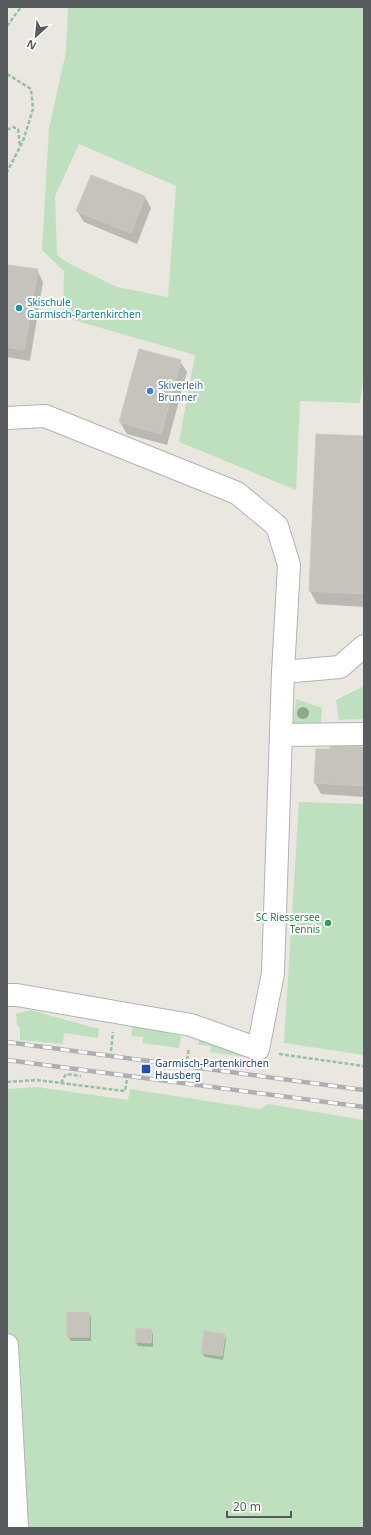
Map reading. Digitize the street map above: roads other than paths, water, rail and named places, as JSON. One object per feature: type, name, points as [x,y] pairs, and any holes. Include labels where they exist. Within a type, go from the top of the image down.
[{"type":"street","points":[[7,418],[45,416],[238,493],[277,526],[289,565],[283,672],[273,973],[258,1049],[191,1025],[17,995],[7,995]]},
{"type":"street","points":[[283,672],[340,667],[364,646]]},
{"type":"street","points":[[281,735],[364,734]]},
{"type":"street","points":[[7,1345],[18,1528]]},
{"type":"railway","points":[[7,1042],[364,1090]]},
{"type":"railway","points":[[7,1060],[364,1107]]},
{"type":"place","name":"Skischule Garmisch-Partenkirchen","points":[[19,308]]},
{"type":"place","name":"Skiverleih Brunner","points":[[150,391]]},
{"type":"place","name":"SC Riessersee Tennis","points":[[328,923]]},
{"type":"place","name":"Garmisch-Partenkirchen Hausberg","points":[[146,1069]]}]
